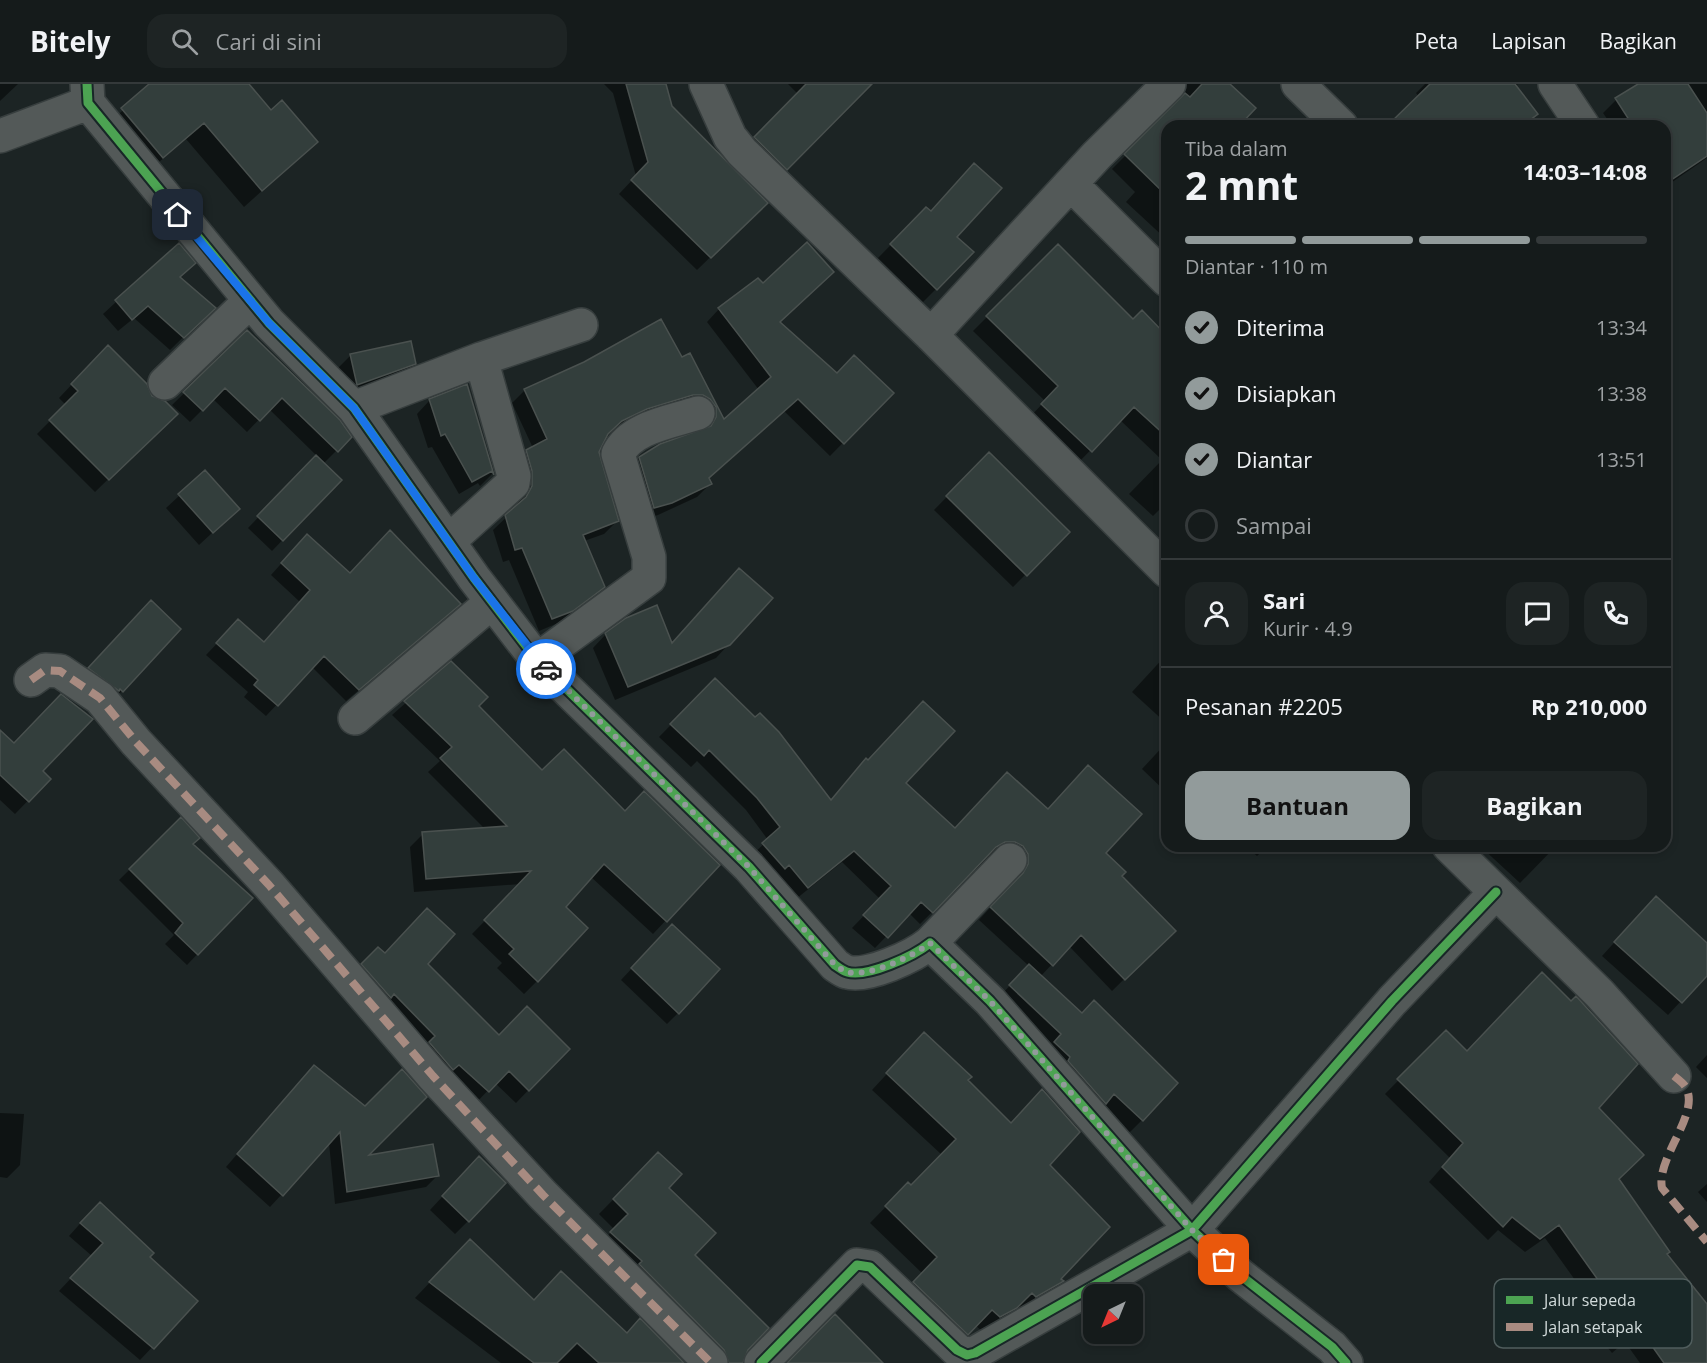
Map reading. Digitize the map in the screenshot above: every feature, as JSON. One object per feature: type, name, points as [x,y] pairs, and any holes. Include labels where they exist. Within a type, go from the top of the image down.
[{"type":"street","points":[[706,84],[730,136],[742,152],[931,335],[1161,565]]},
{"type":"street","points":[[931,335],[1071,184],[1169,84]]},
{"type":"street","points":[[1298,84],[1335,120]]},
{"type":"street","points":[[1556,84],[1579,120]]},
{"type":"street","points":[[0,136],[87,94],[250,301],[354,408],[492,602],[537,660],[749,867],[835,965],[847,972],[863,973],[915,956],[1010,860]]},
{"type":"street","points":[[1071,184],[1161,274]]},
{"type":"street","points":[[165,383],[250,301]]},
{"type":"street","points":[[354,408],[481,359],[581,325]]},
{"type":"street","points":[[449,541],[513,483],[514,476],[481,359]]},
{"type":"street","points":[[537,660],[650,578],[649,557],[618,454],[624,442],[639,433],[698,413]]},
{"type":"street","points":[[355,718],[492,602]]},
{"type":"street","points":[[31,680],[45,670],[60,671],[100,698],[136,742],[269,885],[448,1093],[543,1195],[711,1363]]},
{"type":"street","points":[[1455,852],[1599,993],[1674,1076]]},
{"type":"street","points":[[761,1363],[857,1265],[870,1267],[957,1350],[967,1355],[975,1353],[1192,1230],[1392,1001],[1496,892]]},
{"type":"street","points":[[930,943],[990,1001],[1192,1230],[1240,1275],[1332,1347],[1346,1363]]},
{"type":"building","points":[[149,84],[249,84],[271,110],[282,100],[318,142],[262,191],[204,123],[163,158],[121,108]]},
{"type":"building","points":[[626,84],[666,84],[672,106],[768,203],[711,258],[631,180],[648,162]]},
{"type":"building","points":[[806,84],[872,84],[787,170],[754,137]]},
{"type":"building","points":[[1202,84],[1230,84],[1256,108],[1245,120],[1161,120],[1161,190],[1124,154],[1185,93],[1190,97]]},
{"type":"building","points":[[1430,84],[1515,84],[1538,114],[1530,120],[1393,120]]},
{"type":"building","points":[[1638,84],[1688,84],[1707,113],[1707,156],[1671,180],[1671,120],[1629,120],[1615,98]]},
{"type":"building","points":[[974,163],[1002,188],[957,237],[974,252],[937,290],[890,244],[926,207],[931,211]]},
{"type":"building","points":[[807,242],[834,272],[780,322],[837,373],[854,355],[894,393],[844,444],[798,399],[709,478],[712,484],[672,503],[654,508],[639,457],[660,444],[711,426],[716,417],[716,407],[710,399],[703,395],[693,395],[647,409],[622,421],[608,434],[599,452],[619,521],[583,535],[605,587],[573,611],[552,619],[522,548],[515,550],[505,515],[526,497],[532,486],[532,471],[526,450],[547,439],[524,389],[584,362],[661,319],[682,357],[690,353],[724,419],[771,377],[718,308],[758,278],[763,283]]},
{"type":"building","points":[[179,243],[196,263],[180,277],[216,308],[184,338],[148,306],[132,320],[115,300]]},
{"type":"building","points":[[1058,244],[1133,319],[1142,310],[1161,330],[1161,432],[1134,407],[1092,452],[1041,404],[1058,386],[986,316]]},
{"type":"building","points":[[247,330],[340,420],[352,437],[338,452],[282,398],[260,421],[225,388],[203,411],[183,392]]},
{"type":"building","points":[[411,341],[416,364],[357,385],[350,354]]},
{"type":"building","points":[[108,345],[147,384],[152,396],[165,401],[178,414],[109,480],[49,420],[78,391],[71,384]]},
{"type":"building","points":[[467,384],[494,475],[492,471],[472,482],[445,434],[441,436],[429,399]]},
{"type":"building","points":[[989,452],[1070,532],[1027,576],[946,496]]},
{"type":"building","points":[[316,455],[342,480],[283,541],[257,516]]},
{"type":"building","points":[[205,470],[240,509],[213,533],[178,494]]},
{"type":"building","points":[[390,530],[461,604],[359,690],[324,656],[278,706],[254,685],[258,680],[216,643],[238,619],[264,642],[310,590],[281,563],[307,534],[350,573]]},
{"type":"building","points":[[739,568],[773,598],[730,645],[628,687],[605,633],[626,618],[657,605],[672,643]]},
{"type":"building","points":[[151,600],[181,629],[123,692],[120,689],[119,691],[88,668]]},
{"type":"building","points":[[451,661],[488,697],[479,706],[542,770],[564,749],[625,811],[644,791],[720,865],[667,922],[604,864],[566,907],[588,928],[538,982],[509,954],[514,949],[484,920],[531,871],[426,879],[422,832],[507,826],[440,758],[452,747],[404,701]]},
{"type":"building","points":[[715,678],[755,717],[760,713],[779,732],[831,800],[866,758],[868,760],[923,701],[955,731],[906,783],[955,828],[1007,772],[1048,809],[1088,765],[1142,814],[1106,853],[1126,872],[1122,876],[1176,931],[1125,980],[1081,935],[1053,966],[990,907],[1023,873],[1028,864],[1028,854],[1023,846],[1015,842],[1005,842],[996,847],[933,913],[921,902],[888,938],[863,915],[891,886],[854,851],[808,888],[789,865],[785,869],[762,843],[780,827],[757,798],[709,750],[704,756],[670,724]]},
{"type":"building","points":[[61,694],[93,719],[43,771],[51,779],[29,802],[0,775],[0,730],[14,743]]},
{"type":"building","points":[[181,817],[200,838],[193,844],[253,898],[198,955],[175,933],[183,923],[129,869]]},
{"type":"building","points":[[1656,896],[1707,943],[1707,976],[1682,1003],[1614,942]]},
{"type":"building","points":[[427,908],[455,934],[428,964],[499,1035],[527,1006],[570,1049],[529,1091],[509,1071],[489,1092],[459,1065],[453,1070],[429,1042],[435,1036],[394,994],[391,998],[361,964],[378,947],[385,953]]},
{"type":"building","points":[[672,924],[720,969],[679,1014],[631,968]]},
{"type":"building","points":[[1029,964],[1082,1013],[1094,1000],[1178,1083],[1143,1121],[1114,1094],[1106,1104],[1068,1061],[1070,1057],[1054,1042],[1061,1034],[1009,985]]},
{"type":"building","points":[[1542,972],[1571,1001],[1576,996],[1638,1064],[1599,1108],[1644,1155],[1619,1179],[1670,1252],[1667,1254],[1687,1279],[1597,1279],[1559,1225],[1540,1239],[1512,1217],[1503,1227],[1442,1167],[1463,1143],[1397,1079],[1446,1030],[1467,1051]]},
{"type":"building","points":[[924,1032],[972,1077],[968,1080],[1011,1123],[1042,1089],[1080,1132],[1050,1165],[1110,1227],[1061,1279],[1064,1281],[1036,1297],[1032,1293],[1017,1308],[1000,1317],[992,1310],[968,1335],[913,1282],[937,1257],[885,1206],[908,1182],[911,1185],[956,1139],[886,1073]]},
{"type":"building","points":[[314,1065],[365,1106],[402,1069],[427,1097],[369,1155],[433,1144],[439,1176],[347,1192],[340,1132],[283,1196],[237,1154]]},
{"type":"building","points":[[658,1152],[682,1174],[669,1188],[716,1233],[695,1255],[769,1328],[748,1350],[743,1363],[729,1363],[724,1350],[639,1264],[642,1261],[610,1232],[628,1214],[613,1199]]},
{"type":"building","points":[[479,1156],[506,1183],[469,1222],[442,1196]]},
{"type":"building","points":[[100,1202],[154,1253],[150,1257],[198,1301],[154,1349],[70,1278],[103,1243],[80,1223]]},
{"type":"building","points":[[470,1239],[534,1300],[561,1271],[627,1333],[640,1318],[684,1363],[599,1363],[577,1343],[557,1363],[534,1363],[429,1282]]},
{"type":"building","points":[[1692,1285],[1707,1304],[1707,1363],[1664,1363],[1653,1348],[1692,1348]]},
{"type":"building","points":[[835,1314],[883,1363],[787,1363]]},
{"type":"marked path","points":[[31,680],[45,670],[60,671],[100,698],[136,742],[269,885],[433,1076],[543,1195],[711,1363]]},
{"type":"marked path","points":[[1674,1076],[1686,1088],[1689,1100],[1687,1112],[1665,1164],[1662,1188],[1707,1242]]},
{"type":"cycle path","points":[[87,84],[88,103],[269,323],[354,408],[474,578],[537,660],[749,867],[835,965],[847,972],[866,972],[902,959],[930,943],[990,1001],[1192,1230],[1240,1275],[1332,1347],[1346,1363]]},
{"type":"cycle path","points":[[761,1363],[857,1265],[870,1267],[957,1350],[967,1355],[975,1353],[1192,1230],[1392,1001],[1496,892]]},
{"type":"way so far","points":[[546,669],[581,706],[749,867],[835,965],[847,972],[863,973],[915,956],[930,943],[990,1001],[1192,1230],[1224,1260]]},
{"type":"route","points":[[178,215],[269,323],[354,408],[474,578],[546,669]]}]
